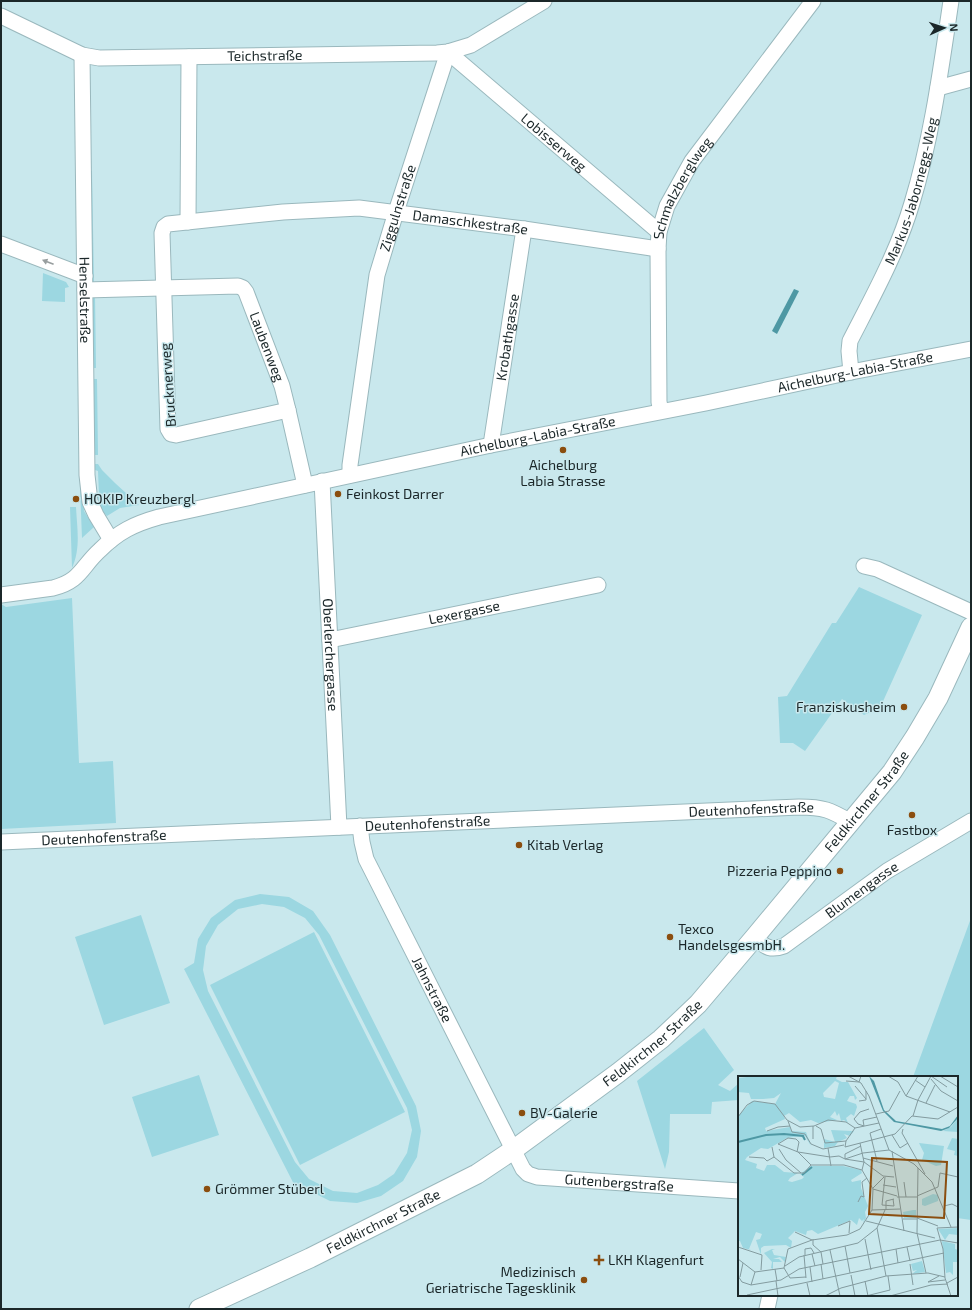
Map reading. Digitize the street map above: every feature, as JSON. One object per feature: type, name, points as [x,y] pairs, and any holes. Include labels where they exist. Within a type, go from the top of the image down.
[{"type":"main road","name":"Feldkirchner Straße","points":[[199,1309],[219,1305],[477,1174],[513,1150],[618,1073],[661,1038],[698,1004],[892,772],[938,698],[971,627]]},
{"type":"street","points":[[448,52],[471,44],[544,1]]},
{"type":"street","name":"Schmalzberglweg","points":[[661,411],[659,402],[658,249],[660,232],[667,206],[692,161],[813,1]]},
{"type":"street","name":"Markus-Jabornegg-Weg","points":[[851,372],[849,351],[850,341],[892,257],[912,204],[925,152],[938,88],[951,1]]},
{"type":"street","name":"Teichstraße","points":[[1,16],[82,55],[99,58],[448,52]]},
{"type":"street","name":"Ziggulnstraße","points":[[350,476],[350,465],[377,275],[448,52]]},
{"type":"street","name":"Lobisserweg","points":[[448,52],[660,232]]},
{"type":"street","name":"Henselstraße","points":[[82,55],[87,475],[90,502],[111,540]]},
{"type":"street","points":[[188,222],[189,57]]},
{"type":"street","points":[[938,88],[971,79]]},
{"type":"street","name":"Damaschkestraße","points":[[163,288],[162,233],[164,227],[168,224],[313,210],[359,208],[396,212],[658,249]]},
{"type":"street","name":"Krobathgasse","points":[[491,445],[524,229]]},
{"type":"street","points":[[1,244],[85,283]]},
{"type":"street","name":"Laubenweg","points":[[85,283],[163,288],[238,286],[243,288],[246,292],[282,386],[305,485]]},
{"type":"street","name":"Brucknerweg","points":[[163,288],[168,429],[171,434],[176,435],[288,410]]},
{"type":"street","name":"Aichelburg-Labia-Straße","points":[[1,595],[61,586],[73,580],[81,573],[99,550],[126,528],[158,517],[491,445],[971,349]]},
{"type":"street","name":"Oberlerchergasse","points":[[322,482],[339,827]]},
{"type":"street","points":[[864,566],[877,569],[971,612]]},
{"type":"street","name":"Lexergasse","points":[[330,640],[598,585]]},
{"type":"street","name":"Deutenhofenstraße","points":[[1,842],[809,807],[830,810],[851,822]]},
{"type":"street","name":"Blumengasse","points":[[754,938],[767,947],[776,949],[784,946],[887,871],[971,821]]},
{"type":"street","name":"Jahnstraße","points":[[360,826],[366,859],[513,1150]]},
{"type":"street","name":"Gutenbergstraße","points":[[513,1150],[528,1174],[537,1177],[738,1191]]},
{"type":"street","points":[[767,1309],[770,1296]]},
{"type":"shaded area","points":[[89,171],[92,171],[94,283],[91,283]]},
{"type":"shaded area","points":[[43,273],[66,282],[69,287],[65,288],[65,302],[42,301]]},
{"type":"shaded area","points":[[794,289],[799,291],[777,334],[772,331]]},
{"type":"shaded area","points":[[91,295],[95,295],[96,368],[92,368]]},
{"type":"shaded area","points":[[92,379],[97,379],[98,455],[94,455]]},
{"type":"shaded area","points":[[94,464],[98,464],[115,483],[139,505],[120,508],[107,516],[102,511],[96,497],[99,496],[98,471],[95,470]]},
{"type":"shaded area","points":[[80,488],[83,488],[84,511],[94,527],[82,538]]},
{"type":"shaded area","points":[[70,507],[76,507],[78,530],[77,553],[72,568]]},
{"type":"shaded area","points":[[859,587],[922,615],[880,708],[864,715],[842,699],[805,751],[793,743],[780,743],[778,697],[787,696],[832,623],[836,623]]},
{"type":"shaded area","points":[[72,598],[79,763],[113,761],[116,823],[1,829],[1,604],[6,607]]},
{"type":"shaded area","points":[[260,894],[289,897],[313,911],[330,935],[416,1106],[421,1131],[417,1157],[403,1181],[381,1196],[357,1203],[330,1201],[308,1190],[299,1194],[184,969],[194,963],[198,939],[211,918],[235,900]],"holes":[[[262,904],[284,907],[305,918],[319,935],[407,1108],[412,1130],[407,1153],[394,1174],[378,1185],[357,1193],[333,1191],[309,1179],[295,1162],[208,991],[203,970],[206,946],[218,925],[238,909]]]},
{"type":"shaded area","points":[[141,915],[170,1003],[104,1025],[75,937]]},
{"type":"shaded area","points":[[971,918],[971,1220],[958,1218],[958,1076],[913,1076]]},
{"type":"shaded area","points":[[314,932],[405,1112],[300,1165],[210,985]]},
{"type":"shaded area","points":[[704,1028],[734,1070],[718,1085],[730,1091],[738,1084],[738,1100],[712,1102],[711,1114],[670,1114],[669,1152],[665,1169],[637,1081]]},
{"type":"shaded area","points":[[199,1075],[219,1135],[152,1157],[132,1097]]},
{"type":"place","name":"Aichelburg Labia Strasse","points":[[563,450]]},
{"type":"place","name":"Feinkost Darrer","points":[[338,494]]},
{"type":"place","name":"HOKIP Kreuzbergl","points":[[76,499]]},
{"type":"place","name":"Franziskusheim","points":[[904,707]]},
{"type":"place","name":"Fastbox","points":[[912,815]]},
{"type":"place","name":"Kitab Verlag","points":[[519,845]]},
{"type":"place","name":"Pizzeria Peppino","points":[[840,871]]},
{"type":"place","name":"Texco HandelsgesmbH.","points":[[670,937]]},
{"type":"place","name":"BV-Galerie","points":[[522,1113]]},
{"type":"place","name":"Grömmer Stüberl","points":[[207,1189]]},
{"type":"place","name":"LKH Klagenfurt","points":[[599,1260]]},
{"type":"place","name":"Medizinisch Geriatrische Tagesklinik","points":[[584,1280]]}]
